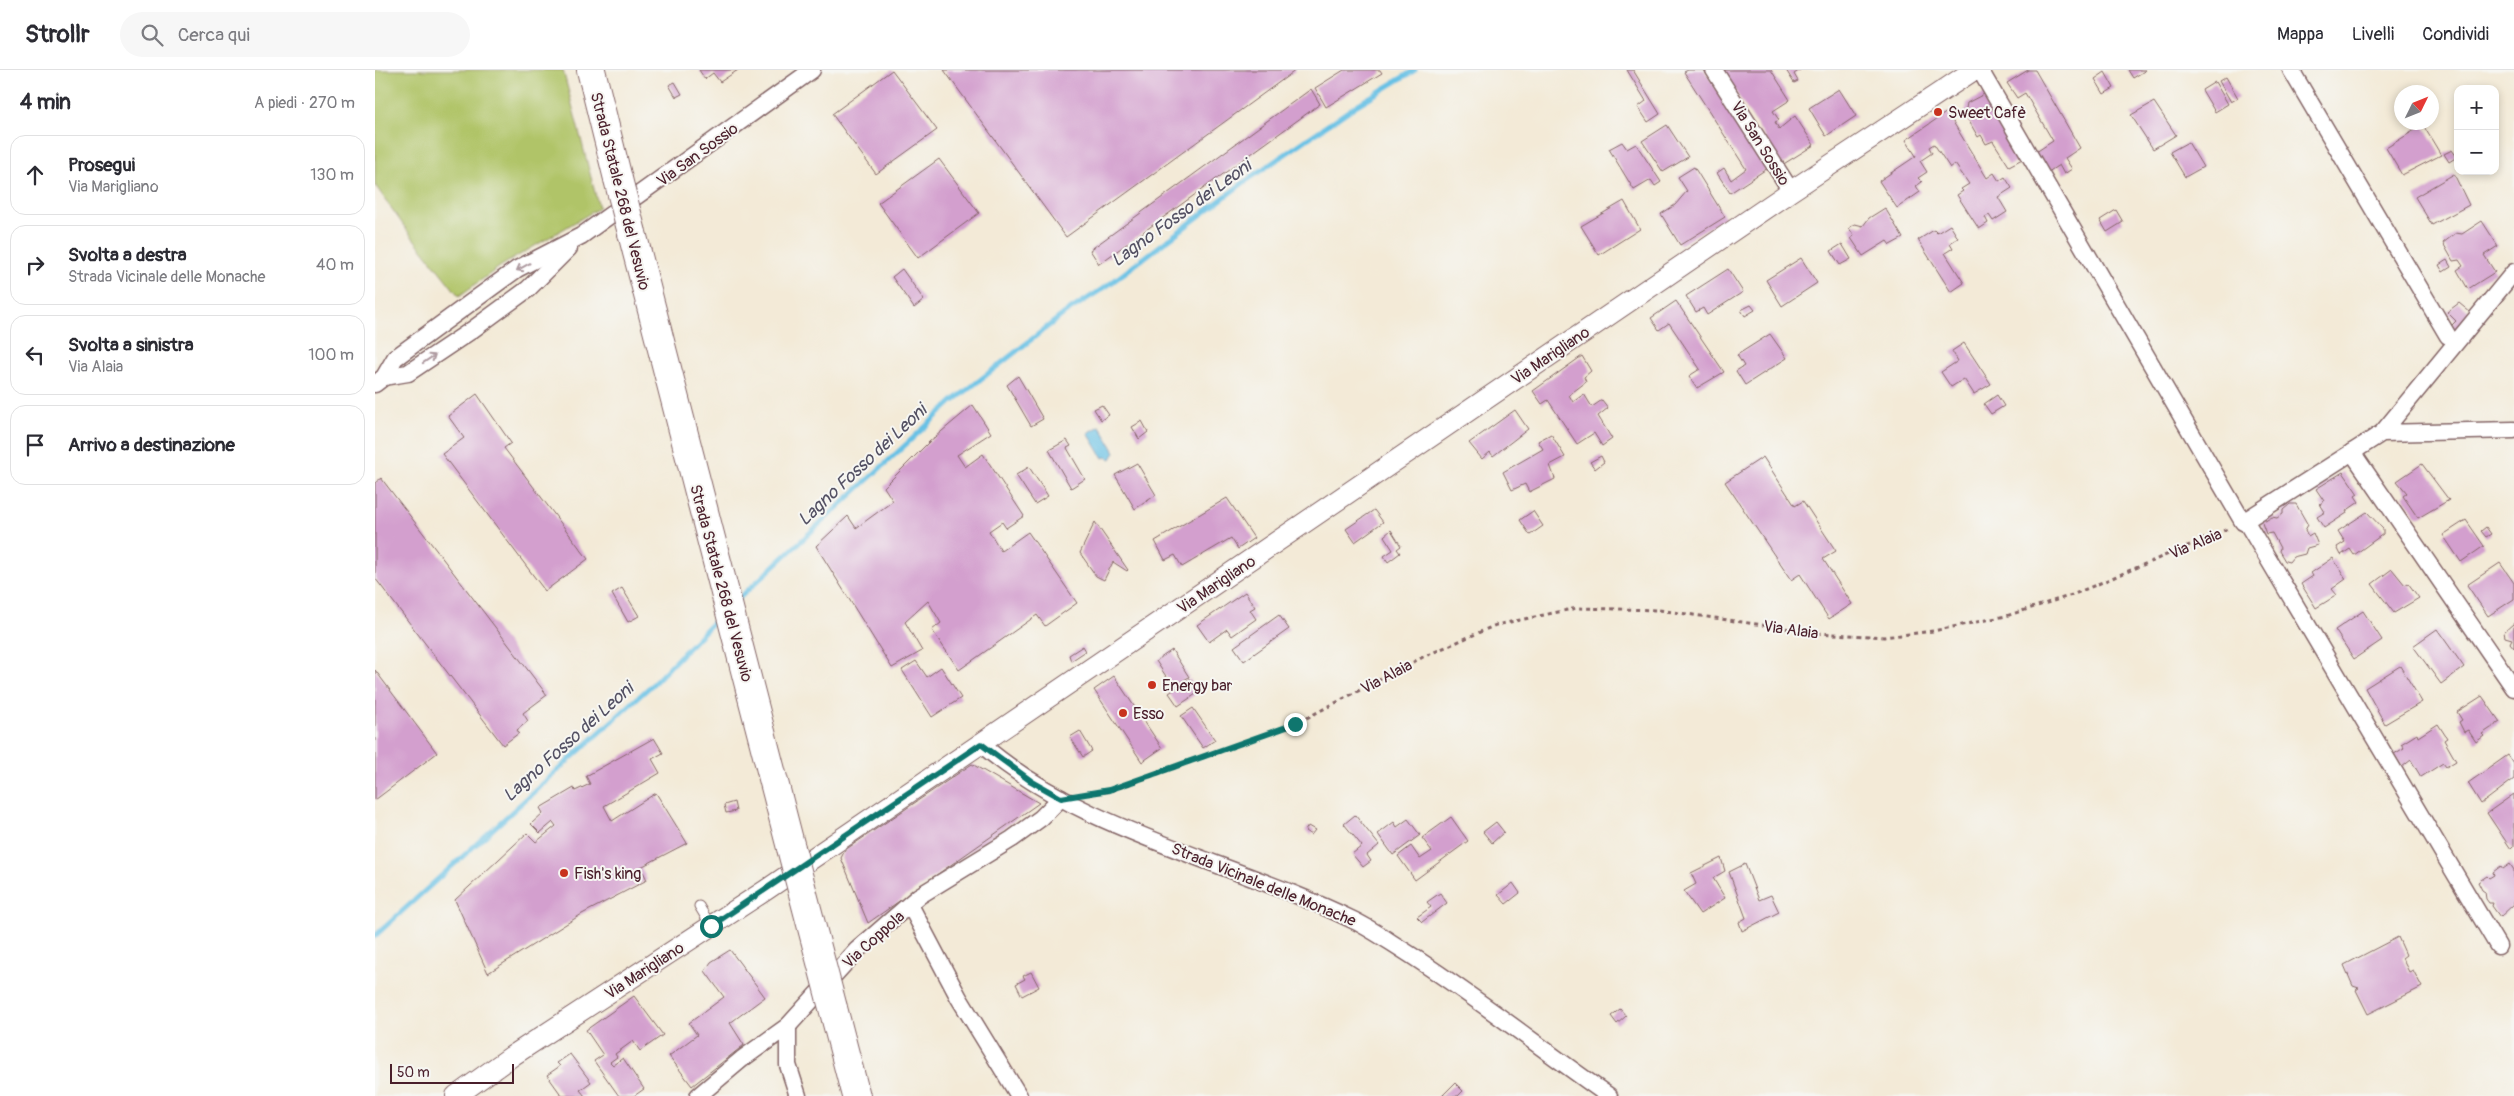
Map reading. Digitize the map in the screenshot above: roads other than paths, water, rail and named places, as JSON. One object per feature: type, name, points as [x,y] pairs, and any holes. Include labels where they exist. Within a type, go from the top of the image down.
[{"type":"highway","name":"Strada Statale 268 del Vesuvio","points":[[591,70],[722,584],[856,1096]]},
{"type":"street","name":"Via San Sossio","points":[[380,381],[395,358],[477,298],[517,270],[581,236],[812,70]]},
{"type":"street","name":"Via San Sossio","points":[[1714,70],[1791,191]]},
{"type":"street","name":"Via Marigliano","points":[[456,1096],[509,1052],[711,926],[1791,191],[1974,70]]},
{"type":"street","points":[[1980,70],[2244,521],[2498,946]]},
{"type":"street","points":[[2291,70],[2448,336]]},
{"type":"street","name":"Via San Sossio","points":[[380,381],[408,373],[472,330],[528,289],[581,236]]},
{"type":"street","points":[[2244,521],[2382,433],[2514,272]]},
{"type":"street","points":[[2382,433],[2514,430]]},
{"type":"street","points":[[2352,452],[2514,688]]},
{"type":"street","name":"Strada Vicinale delle Monache","points":[[981,744],[1031,781],[1061,798],[1148,837],[1357,922],[1433,969],[1609,1096]]},
{"type":"street","name":"Via Coppola","points":[[698,1096],[742,1059],[788,1026],[857,950],[919,896],[1012,839],[1041,818],[1061,798]]},
{"type":"street","points":[[910,905],[959,998],[1019,1096]]},
{"type":"street","points":[[788,1026],[788,1065],[798,1096]]},
{"type":"lane","points":[[699,906],[711,926]]},
{"type":"water","points":[[1100,426],[1115,452],[1111,459],[1103,458],[1088,433]]},
{"type":"waterway","name":"Lagno Fosso dei Leoni","points":[[736,601],[952,402],[1065,313],[1107,286],[1243,183],[1357,105],[1415,70]]},
{"type":"waterway","name":"Lagno Fosso dei Leoni","points":[[375,936],[654,683],[722,613]]},
{"type":"place","name":"Sweet Cafè","points":[[1938,112]]},
{"type":"place","name":"Energy bar","points":[[1152,685]]},
{"type":"place","name":"Esso","points":[[1123,713]]},
{"type":"place","name":"Fish's king","points":[[564,873]]}]
